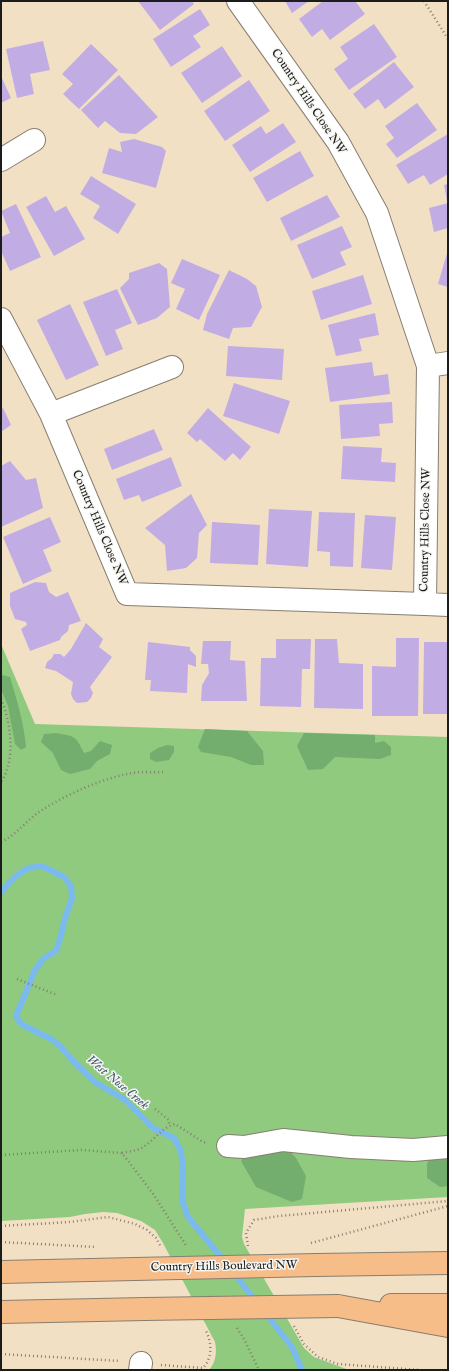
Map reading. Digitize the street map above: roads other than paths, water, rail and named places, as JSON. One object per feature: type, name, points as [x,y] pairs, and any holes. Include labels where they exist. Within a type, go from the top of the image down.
[{"type":"main road","name":"Country Hills Boulevard NW","points":[[1,1272],[448,1263]]},
{"type":"main road","points":[[1,1312],[448,1305]]},
{"type":"main road","points":[[338,1306],[448,1326]]},
{"type":"street","name":"Country Hills Close NW","points":[[1,319],[51,414],[127,594],[425,604],[438,365],[378,213],[338,142],[238,1]]},
{"type":"street","points":[[1,160],[34,140]]},
{"type":"street","points":[[51,414],[172,367]]},
{"type":"street","points":[[425,604],[448,605]]},
{"type":"street","points":[[228,1146],[244,1147],[283,1140],[351,1147],[413,1150],[448,1147]]},
{"type":"waterway","name":"West Nose Creek","points":[[1,892],[16,876],[28,868],[42,866],[64,877],[71,886],[72,898],[56,951],[44,958],[35,970],[16,1016],[21,1024],[53,1040],[95,1082],[125,1100],[153,1128],[174,1138],[181,1151],[183,1170],[182,1200],[188,1217],[225,1262]]},
{"type":"waterway","name":"West Nose Creek","points":[[233,1272],[257,1303]]},
{"type":"waterway","name":"West Nose Creek","points":[[265,1313],[292,1347],[302,1370]]}]
